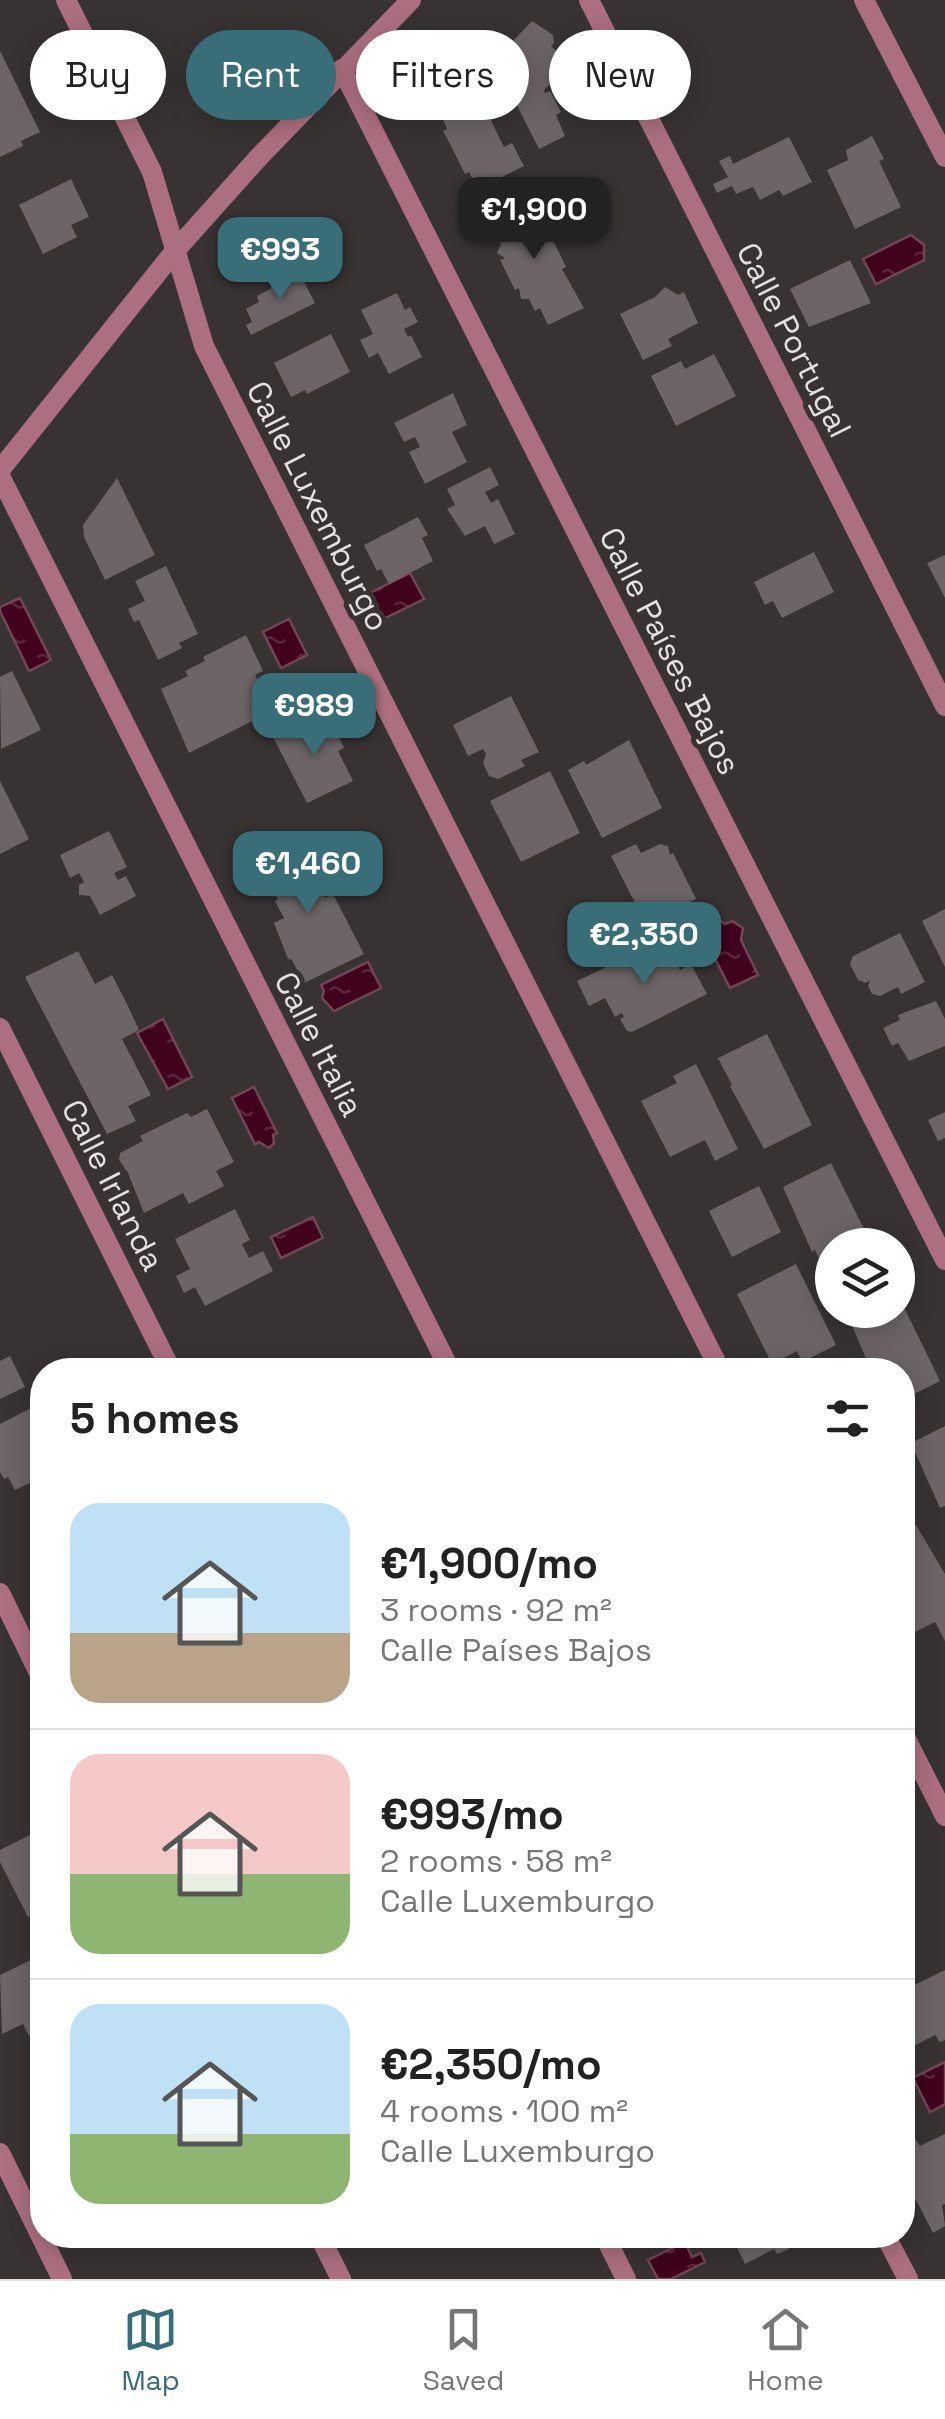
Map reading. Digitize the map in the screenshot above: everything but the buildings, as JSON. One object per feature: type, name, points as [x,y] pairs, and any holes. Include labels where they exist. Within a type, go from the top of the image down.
[{"type":"street","name":"Calle Luxemburgo","points":[[66,0],[152,172],[204,346],[714,1358]]},
{"type":"street","points":[[0,473],[174,252],[411,0]]},
{"type":"street","name":"Calle Portugal","points":[[589,0],[945,706]]},
{"type":"street","points":[[864,0],[945,157]]},
{"type":"street","name":"Calle Países Bajos","points":[[342,70],[945,1260]]},
{"type":"street","name":"Calle Italia","points":[[0,473],[444,1358]]},
{"type":"street","name":"Calle Irlanda","points":[[0,1028],[165,1358]]},
{"type":"street","points":[[0,1593],[30,1654]]},
{"type":"street","points":[[915,1757],[945,1816]]},
{"type":"street","points":[[0,2153],[30,2214]]},
{"type":"street","points":[[47,2248],[62,2279]]},
{"type":"street","points":[[325,2248],[340,2279]]},
{"type":"street","points":[[610,2248],[626,2279]]},
{"type":"street","points":[[892,2248],[908,2279]]},
{"type":"water","points":[[911,235],[924,245],[924,260],[876,284],[863,259]]},
{"type":"water","points":[[410,573],[424,599],[377,622],[364,596]]},
{"type":"water","points":[[20,598],[51,660],[29,671],[0,611],[0,607]]},
{"type":"water","points":[[289,619],[307,655],[281,668],[263,632]]},
{"type":"water","points":[[718,919],[743,928],[741,940],[758,975],[730,988],[703,935],[708,933],[709,924]]},
{"type":"water","points":[[368,962],[381,988],[334,1011],[322,998],[321,985]]},
{"type":"water","points":[[163,1019],[192,1077],[168,1089],[137,1033]]},
{"type":"water","points":[[254,1087],[277,1133],[269,1148],[259,1142],[255,1144],[232,1098]]},
{"type":"water","points":[[313,1217],[323,1238],[281,1258],[271,1237]]},
{"type":"water","points":[[945,2062],[945,2104],[930,2112],[915,2077]]},
{"type":"water","points":[[673,2248],[688,2248],[692,2257],[701,2253],[705,2262],[671,2279],[658,2279],[648,2260]]}]
